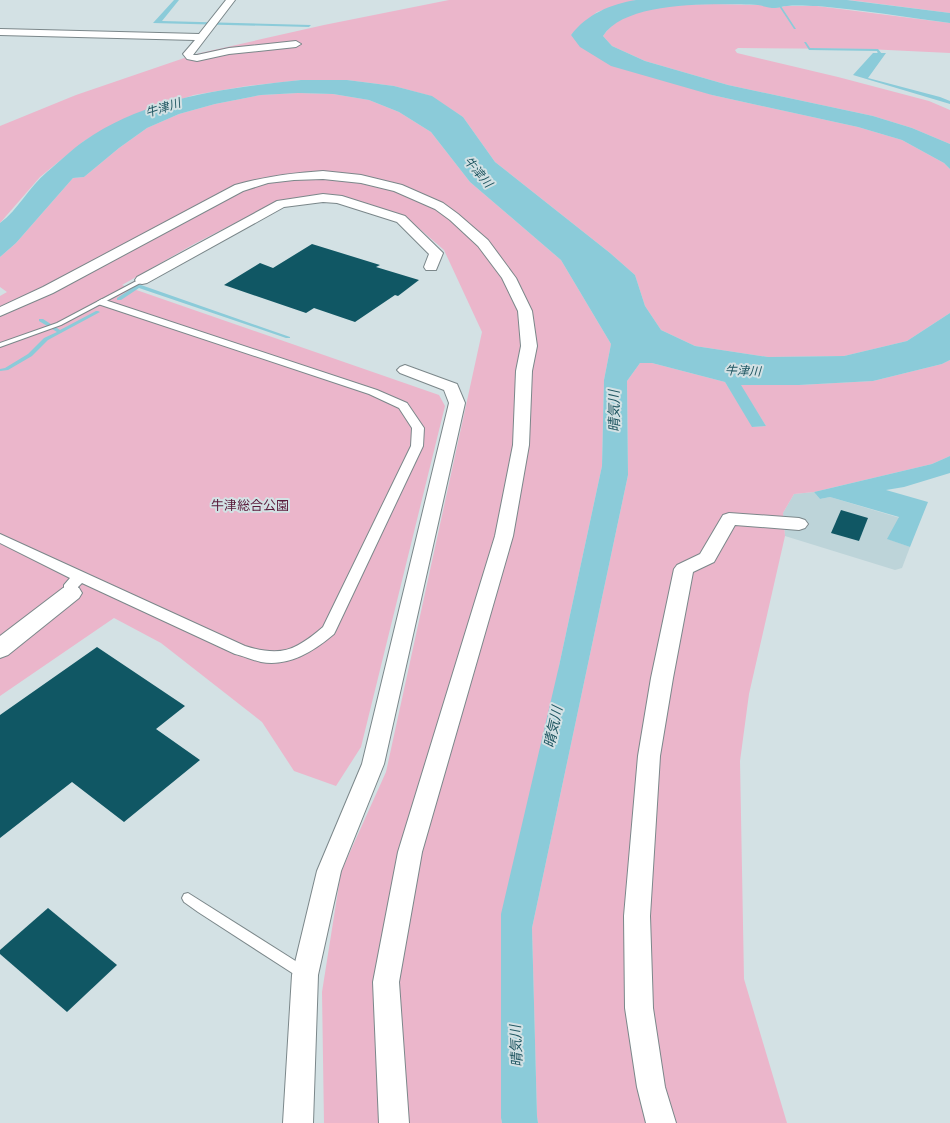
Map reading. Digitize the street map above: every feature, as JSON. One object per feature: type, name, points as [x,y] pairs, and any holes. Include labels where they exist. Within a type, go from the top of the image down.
[{"type":"street","points":[[231,0],[200,37],[188,54],[190,57],[197,58],[229,51],[296,44]]},
{"type":"street","points":[[0,32],[200,37]]},
{"type":"street","points":[[0,312],[48,290],[239,188],[268,180],[294,176],[323,175],[361,179],[398,188],[440,206],[483,243],[508,278],[525,311],[529,346],[524,371],[521,445],[504,536],[410,852],[386,982],[394,1123]]},
{"type":"street","points":[[142,280],[281,204],[323,198],[338,199],[401,219],[436,253],[431,267]]},
{"type":"street","points":[[0,538],[76,585],[240,650],[267,657],[288,656],[312,646],[329,630],[417,446],[418,428],[402,406],[372,392],[102,302]]},
{"type":"street","points":[[298,1123],[305,975],[329,871],[373,764],[457,403],[451,386],[405,370]]},
{"type":"street","points":[[662,1123],[651,1087],[639,1008],[637,916],[650,756],[662,678],[684,569],[707,558],[729,519],[799,524]]},
{"type":"street","points":[[0,649],[76,585]]},
{"type":"lane","points":[[0,345],[59,324],[142,280]]},
{"type":"lane","points":[[188,898],[212,916],[286,961],[305,975]]},
{"type":"shaded area","points":[[814,492],[820,499],[830,497],[900,518],[888,539],[910,547],[902,568],[895,570],[785,536],[783,513],[794,494]]},
{"type":"green space","points":[[449,0],[636,0],[597,12],[571,35],[712,95],[858,127],[902,140],[944,163],[950,169],[950,313],[907,341],[844,356],[768,357],[695,346],[661,330],[645,306],[635,275],[610,253],[495,162],[463,117],[431,96],[394,86],[347,80],[301,80],[247,86],[194,95],[151,109],[116,123],[84,141],[40,177],[0,223],[0,126],[76,95],[196,54],[324,25]]},
{"type":"green space","points":[[847,0],[950,0],[950,13],[857,1]]},
{"type":"green space","points":[[713,4],[760,5],[775,8],[786,6],[817,6],[950,23],[950,53],[867,49],[738,48],[735,50],[737,53],[838,77],[929,101],[950,110],[950,144],[912,128],[873,116],[728,85],[645,61],[612,46],[603,36],[612,25],[638,12],[669,6]]},
{"type":"green space","name":"牛津総合公園","points":[[298,93],[333,94],[369,100],[399,112],[431,132],[470,182],[561,260],[611,344],[604,380],[602,466],[559,666],[501,1118],[502,1123],[324,1123],[322,992],[341,872],[386,772],[482,332],[444,250],[406,217],[338,195],[322,194],[278,201],[194,244],[122,285],[439,395],[445,406],[361,747],[336,786],[294,771],[262,722],[161,643],[114,618],[0,696],[0,296],[7,292],[0,287],[0,257],[16,243],[73,178],[84,177],[119,148],[147,128],[179,114],[215,104],[261,95]]},
{"type":"green space","points":[[950,360],[950,456],[932,464],[814,492],[794,494],[783,513],[785,536],[749,694],[740,761],[744,979],[787,1123],[538,1123],[532,928],[628,475],[627,381],[640,363],[652,363],[725,382],[753,427],[766,426],[740,385],[799,385],[873,381],[942,364]]},
{"type":"water","points":[[174,0],[179,0],[162,21],[311,25],[309,27],[153,23]]},
{"type":"water","points":[[636,0],[847,0],[950,13],[950,23],[818,6],[786,6],[775,8],[758,5],[697,5],[651,10],[631,16],[615,24],[603,36],[612,46],[645,61],[728,85],[873,116],[912,128],[950,144],[950,169],[944,163],[902,140],[858,127],[712,95],[611,66],[580,47],[571,35],[584,21],[600,11],[618,4]]},
{"type":"water","points":[[873,53],[886,53],[868,78],[940,97],[950,101],[950,104],[853,75]]},
{"type":"water","points":[[301,80],[347,80],[394,86],[432,96],[463,117],[495,162],[610,253],[635,275],[645,306],[661,330],[695,346],[768,357],[844,356],[907,341],[950,313],[950,360],[942,364],[873,381],[799,385],[741,385],[766,426],[752,427],[725,382],[652,363],[640,363],[627,381],[628,475],[532,928],[538,1123],[502,1123],[501,1118],[501,914],[559,666],[602,466],[604,380],[611,344],[561,260],[470,182],[431,132],[399,112],[369,100],[333,94],[298,93],[261,95],[215,104],[179,114],[147,128],[119,148],[84,177],[73,178],[16,243],[0,257],[0,223],[12,212],[47,172],[84,141],[108,126],[161,104],[188,97],[216,91]]},
{"type":"water","points":[[950,456],[950,473],[904,487],[886,490],[928,502],[910,547],[887,539],[899,517],[830,497],[820,499],[814,492],[932,464]]},
{"type":"building","points":[[312,244],[380,265],[376,267],[419,280],[398,296],[395,295],[355,322],[314,308],[306,313],[224,285],[260,263],[273,268]]},
{"type":"building","points":[[841,510],[868,518],[859,541],[831,533]]},
{"type":"building","points":[[97,647],[185,706],[156,729],[200,760],[124,822],[72,782],[0,838],[0,715]]},
{"type":"building","points":[[48,908],[117,965],[67,1012],[0,954],[0,950]]},
{"type":"waterway","points":[[776,0],[795,28]]},
{"type":"waterway","points":[[805,43],[809,49],[878,50],[880,54],[876,59]]},
{"type":"waterway","points":[[119,299],[139,286],[288,337]]},
{"type":"waterway","points":[[0,370],[6,369],[30,355],[46,339],[98,312]]},
{"type":"waterway","points":[[41,320],[59,331]]},
{"type":"water label","name":"牛津川","points":[[163,108]]},
{"type":"water label","name":"牛津川","points":[[478,172]]},
{"type":"water label","name":"牛津川","points":[[743,371]]},
{"type":"water label","name":"晴気川","points":[[614,411]]},
{"type":"water label","name":"晴気川","points":[[553,727]]},
{"type":"water label","name":"晴気川","points":[[516,1046]]}]
